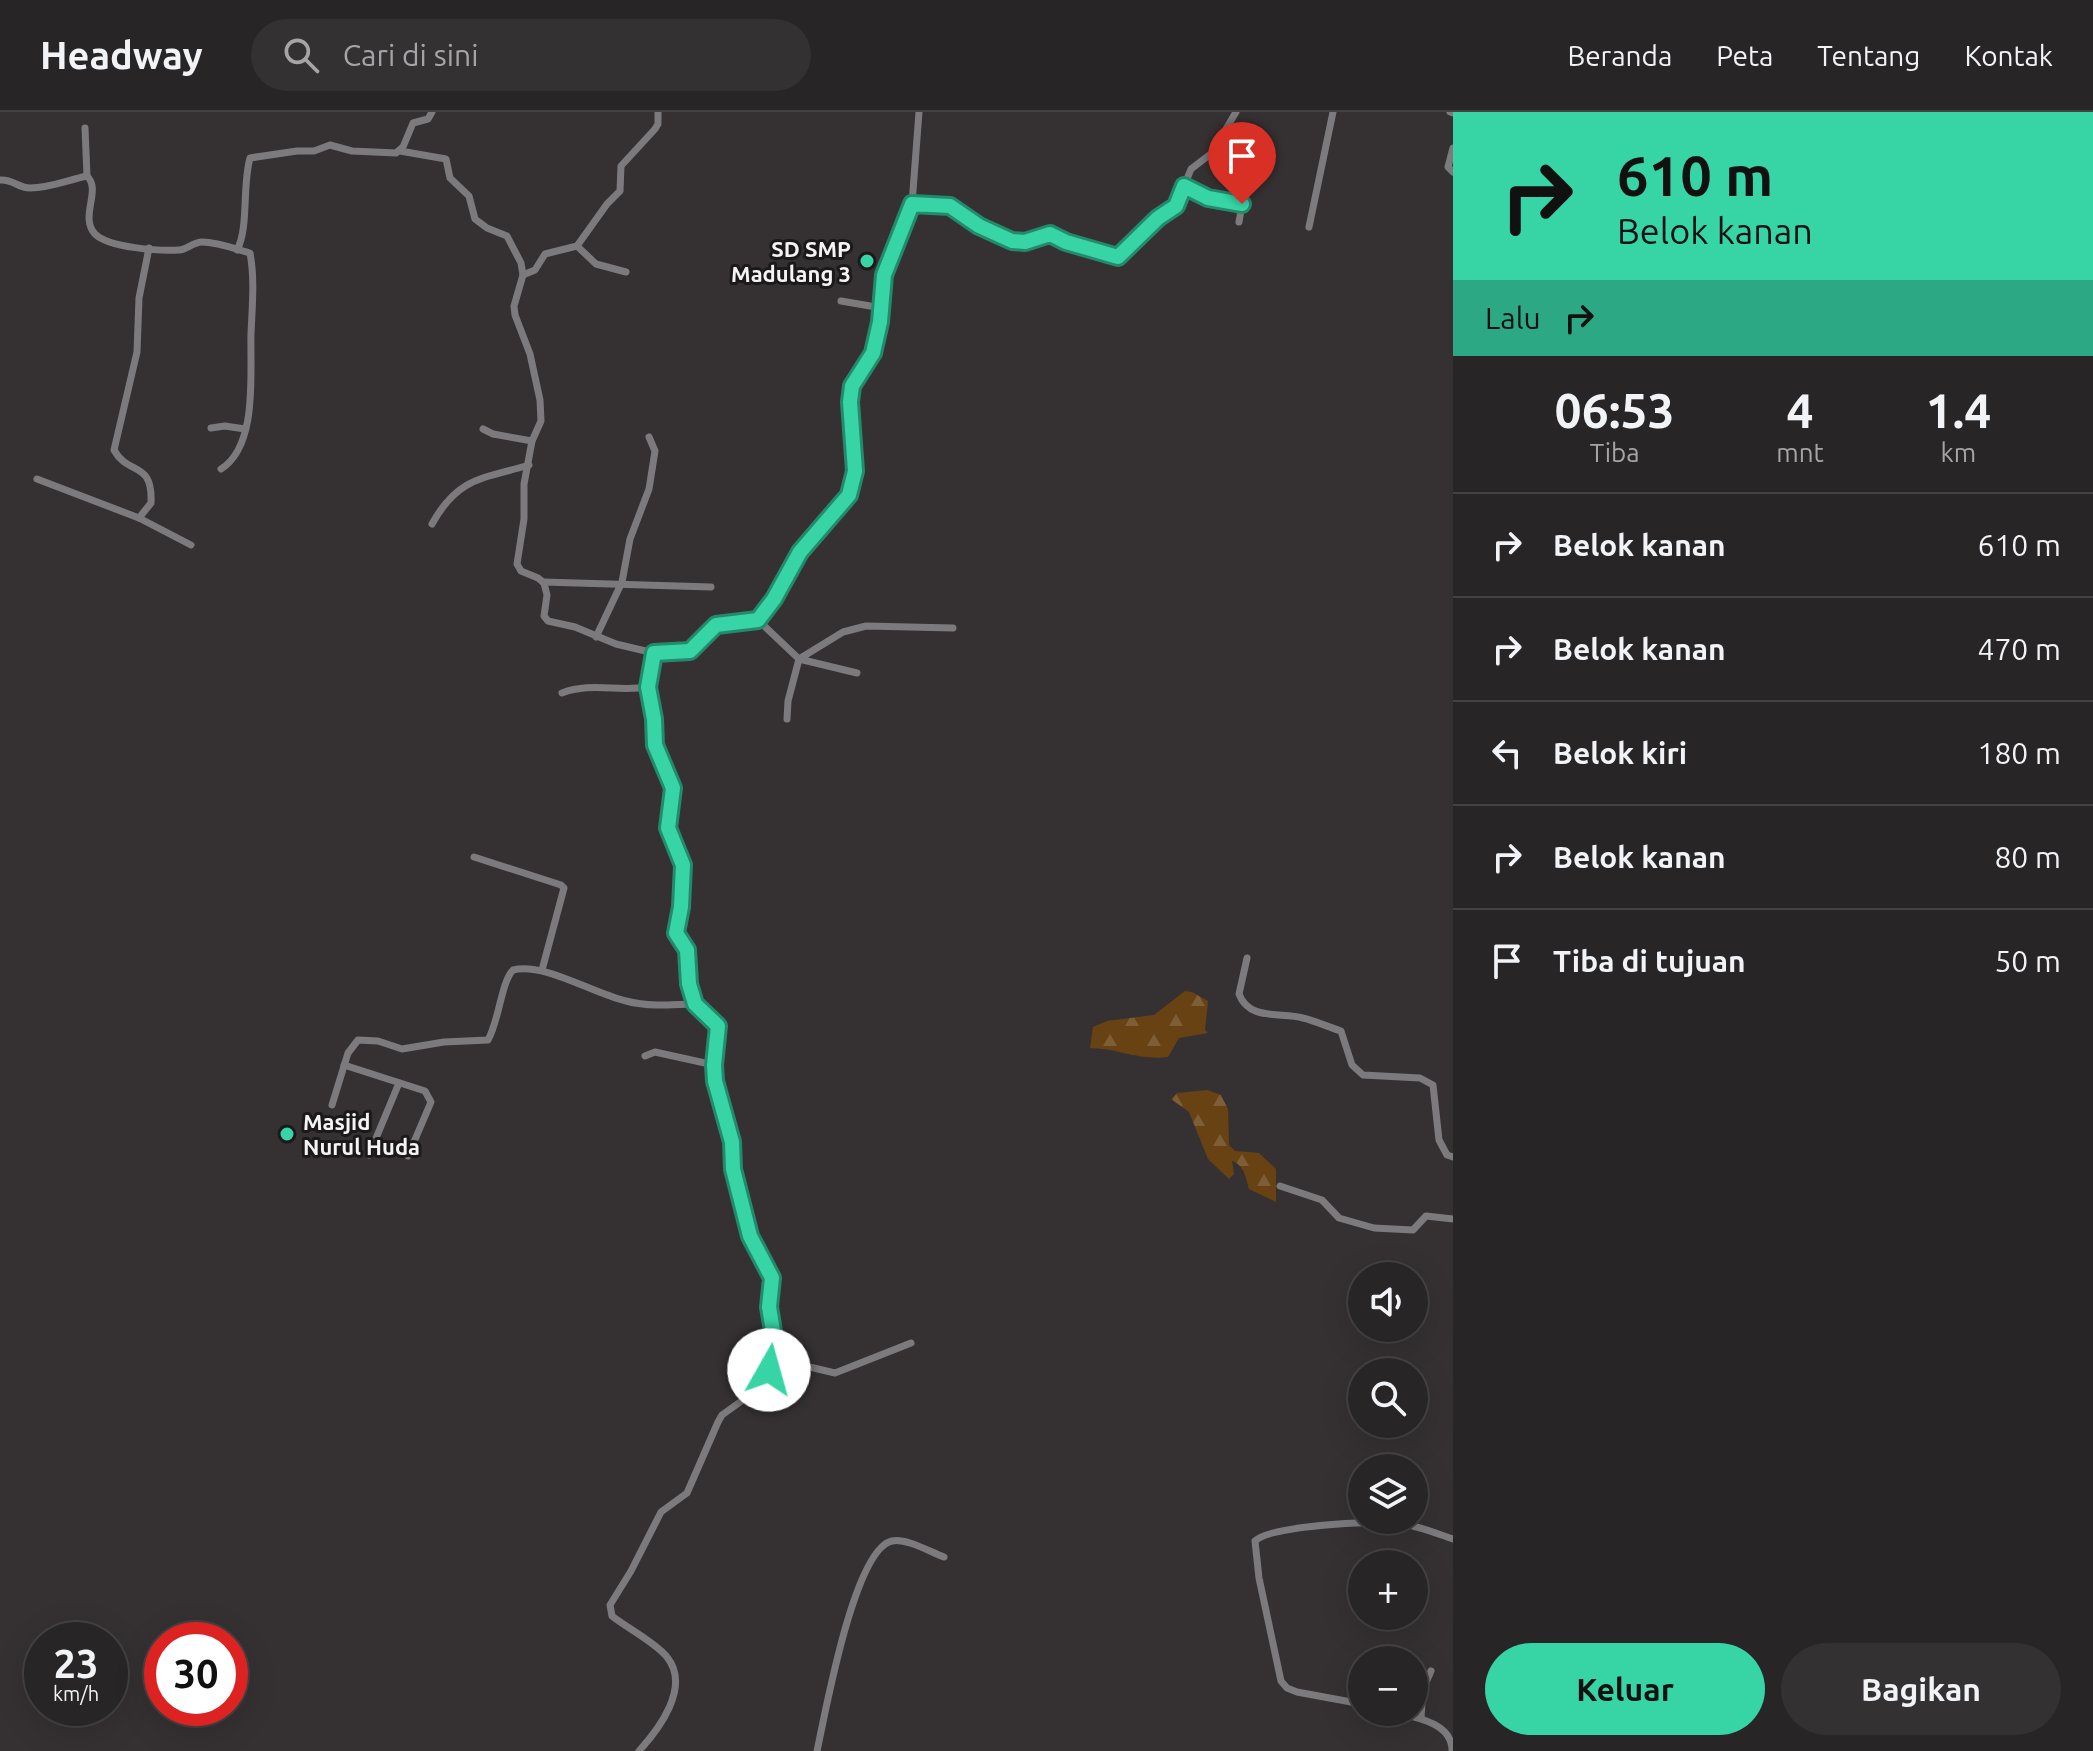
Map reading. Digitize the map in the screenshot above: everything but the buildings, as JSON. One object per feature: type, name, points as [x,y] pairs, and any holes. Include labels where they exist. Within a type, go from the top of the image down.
[{"type":"street","points":[[400,151],[413,123],[428,119],[432,112]]},
{"type":"street","points":[[523,275],[535,270],[545,254],[577,246],[620,191],[619,170],[655,129],[658,112]]},
{"type":"street","points":[[543,582],[547,595],[545,619],[654,653],[690,651],[716,625],[758,620],[774,599],[800,552],[849,495],[855,471],[850,402],[852,386],[873,353],[882,308],[884,275],[912,204],[919,112]]},
{"type":"street","points":[[912,204],[950,206],[979,226],[1012,241],[1025,242],[1050,234],[1066,242],[1118,257],[1158,218],[1176,206],[1191,169],[1212,153],[1236,112]]},
{"type":"street","points":[[1309,227],[1333,112]]},
{"type":"street","points":[[85,128],[87,176],[92,185],[89,218],[92,231],[102,239],[149,248],[183,250],[202,242],[250,253],[254,312],[248,416],[233,459],[221,469]]},
{"type":"street","points":[[237,250],[243,235],[244,191],[250,158],[314,151],[330,145],[352,151],[400,151],[446,159],[450,178],[469,196],[475,219],[507,236],[521,263],[523,275],[514,309],[530,354],[540,400],[541,421],[532,441],[524,484],[524,519],[517,564],[521,571],[543,582],[711,587]]},
{"type":"street","points":[[1453,148],[1448,167],[1453,172]]},
{"type":"street","points":[[0,180],[12,180],[23,187],[34,188],[59,185],[87,176]]},
{"type":"street","points":[[1184,186],[1208,198],[1242,204],[1239,222]]},
{"type":"street","points":[[577,246],[596,264],[626,272]]},
{"type":"street","points":[[139,518],[151,503],[148,479],[143,471],[116,455],[114,450],[137,352],[139,298],[149,248]]},
{"type":"street","points":[[841,301],[882,308]]},
{"type":"street","points":[[211,428],[225,426],[245,429]]},
{"type":"street","points":[[483,429],[493,434],[532,441]]},
{"type":"street","points":[[596,637],[622,582],[630,539],[654,470],[655,451],[649,437]]},
{"type":"street","points":[[432,524],[443,503],[454,492],[469,483],[529,465]]},
{"type":"street","points":[[37,479],[139,518],[191,545]]},
{"type":"street","points":[[758,620],[799,659],[857,673]]},
{"type":"street","points":[[787,719],[788,701],[799,659],[843,632],[866,626],[953,628]]},
{"type":"street","points":[[639,1751],[667,1712],[674,1688],[674,1673],[665,1654],[612,1616],[610,1605],[661,1512],[687,1493],[722,1415],[761,1387],[769,1370],[774,1337],[769,1307],[772,1278],[750,1236],[733,1169],[732,1142],[715,1081],[718,1026],[695,1004],[689,984],[687,950],[676,933],[683,865],[668,828],[674,794],[656,750],[648,687],[654,653]]},
{"type":"street","points":[[562,693],[590,686],[618,690],[648,687]]},
{"type":"street","points":[[474,857],[564,888],[542,970]]},
{"type":"street","points":[[1247,958],[1239,994],[1240,999],[1256,1011],[1269,1016],[1299,1017],[1341,1031],[1352,1065],[1363,1075],[1420,1078],[1433,1085],[1439,1140],[1447,1155],[1453,1157]]},
{"type":"street","points":[[332,1105],[344,1065],[355,1042],[362,1039],[402,1049],[444,1042],[488,1040],[498,1017],[509,974],[519,969],[542,970],[626,1001],[652,1005],[695,1004]]},
{"type":"street","points":[[645,1056],[655,1052],[714,1065]]},
{"type":"street","points":[[344,1065],[425,1091],[431,1102],[408,1156]]},
{"type":"street","points":[[369,1155],[399,1083]]},
{"type":"street","points":[[1280,1186],[1322,1200],[1339,1218],[1374,1228],[1413,1230],[1426,1216],[1453,1219]]},
{"type":"street","points":[[769,1370],[785,1365],[801,1365],[835,1373],[911,1343]]},
{"type":"street","points":[[1348,1701],[1297,1692],[1281,1681],[1259,1578],[1255,1541],[1267,1534],[1297,1529],[1382,1522],[1402,1523],[1453,1539]]},
{"type":"street","points":[[817,1751],[830,1684],[849,1617],[879,1549],[892,1541],[901,1542],[944,1557]]},
{"type":"street","points":[[1428,1678],[1431,1671]]},
{"type":"street","points":[[1428,1722],[1447,1733],[1452,1740],[1452,1751]]},
{"type":"green space","points":[[1185,991],[1208,1001],[1205,1030],[1208,1033],[1179,1038],[1168,1057],[1090,1048],[1093,1027],[1107,1021],[1154,1015]]},
{"type":"green space","points":[[1207,1090],[1221,1095],[1228,1109],[1229,1145],[1235,1151],[1259,1153],[1276,1169],[1276,1202],[1249,1189],[1244,1172],[1236,1163],[1232,1161],[1234,1174],[1229,1179],[1208,1159],[1189,1112],[1171,1099],[1177,1093]]},
{"type":"place","name":"SD SMP Madulang 3","points":[[867,261]]},
{"type":"place","name":"Masjid Nurul Huda","points":[[287,1134]]},
{"type":"route","points":[[769,1370],[774,1337],[769,1307],[772,1278],[750,1236],[733,1169],[732,1142],[715,1081],[718,1026],[695,1004],[689,984],[687,950],[676,933],[683,865],[668,828],[673,788],[655,745],[648,687],[654,653],[684,653],[695,647],[716,625],[758,620],[774,599],[800,552],[849,495],[855,471],[850,402],[852,386],[873,353],[882,308],[884,275],[912,204],[950,206],[979,226],[1012,241],[1025,242],[1050,234],[1066,242],[1118,257],[1158,218],[1176,206],[1184,186],[1208,198],[1242,204]]}]
